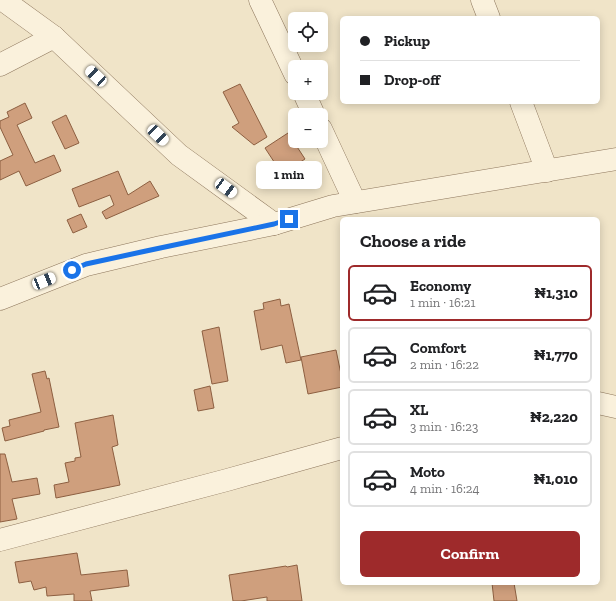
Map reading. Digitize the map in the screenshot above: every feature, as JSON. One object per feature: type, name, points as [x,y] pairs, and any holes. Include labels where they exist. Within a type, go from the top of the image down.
[{"type":"street","points":[[4,0],[54,37],[179,155],[274,224]]},
{"type":"street","points":[[260,0],[288,60]]},
{"type":"street","points":[[482,0],[489,16]]},
{"type":"street","points":[[0,65],[54,37]]},
{"type":"street","points":[[522,104],[547,171]]},
{"type":"street","points":[[328,144],[355,202]]},
{"type":"street","points":[[0,299],[86,264],[274,224],[332,206],[616,159]]},
{"type":"street","points":[[600,403],[616,407]]},
{"type":"street","points":[[0,540],[340,449]]},
{"type":"building","points":[[240,84],[267,137],[254,145],[232,127],[239,123],[223,92]]},
{"type":"building","points":[[25,103],[32,118],[17,125],[35,163],[54,155],[61,171],[26,186],[19,171],[0,180],[0,161],[13,155],[0,127],[0,121],[9,117],[7,112]]},
{"type":"building","points":[[66,115],[79,143],[65,149],[52,122]]},
{"type":"building","points":[[288,133],[288,148],[298,148],[305,159],[282,174],[265,148]]},
{"type":"building","points":[[118,171],[128,195],[150,181],[159,196],[106,219],[102,212],[114,205],[110,195],[79,207],[72,189]]},
{"type":"building","points":[[81,214],[87,227],[73,233],[67,220]]},
{"type":"building","points":[[280,299],[281,306],[289,304],[301,360],[286,363],[282,345],[261,350],[254,311],[264,309],[263,303]]},
{"type":"building","points":[[219,327],[228,381],[212,384],[202,331]]},
{"type":"building","points":[[336,350],[340,369],[340,387],[308,394],[301,357]]},
{"type":"building","points":[[45,371],[47,379],[49,378],[59,427],[5,441],[2,428],[10,426],[9,420],[41,412],[32,374]]},
{"type":"building","points":[[210,386],[214,408],[198,411],[194,390]]},
{"type":"building","points":[[113,415],[118,445],[112,447],[120,485],[56,498],[54,485],[69,482],[65,463],[75,461],[75,458],[81,457],[75,423]]},
{"type":"building","points":[[0,454],[5,454],[12,482],[37,478],[40,494],[12,499],[17,519],[0,522]]},
{"type":"building","points":[[77,553],[81,575],[127,570],[129,586],[90,591],[92,601],[74,601],[74,594],[47,596],[46,587],[34,590],[31,581],[19,583],[15,562]]},
{"type":"building","points":[[297,565],[302,601],[267,601],[267,597],[233,601],[229,575]]},
{"type":"building","points":[[492,585],[514,585],[517,601],[494,601]]},
{"type":"route","points":[[72,270],[86,264],[274,224],[289,219]]}]
